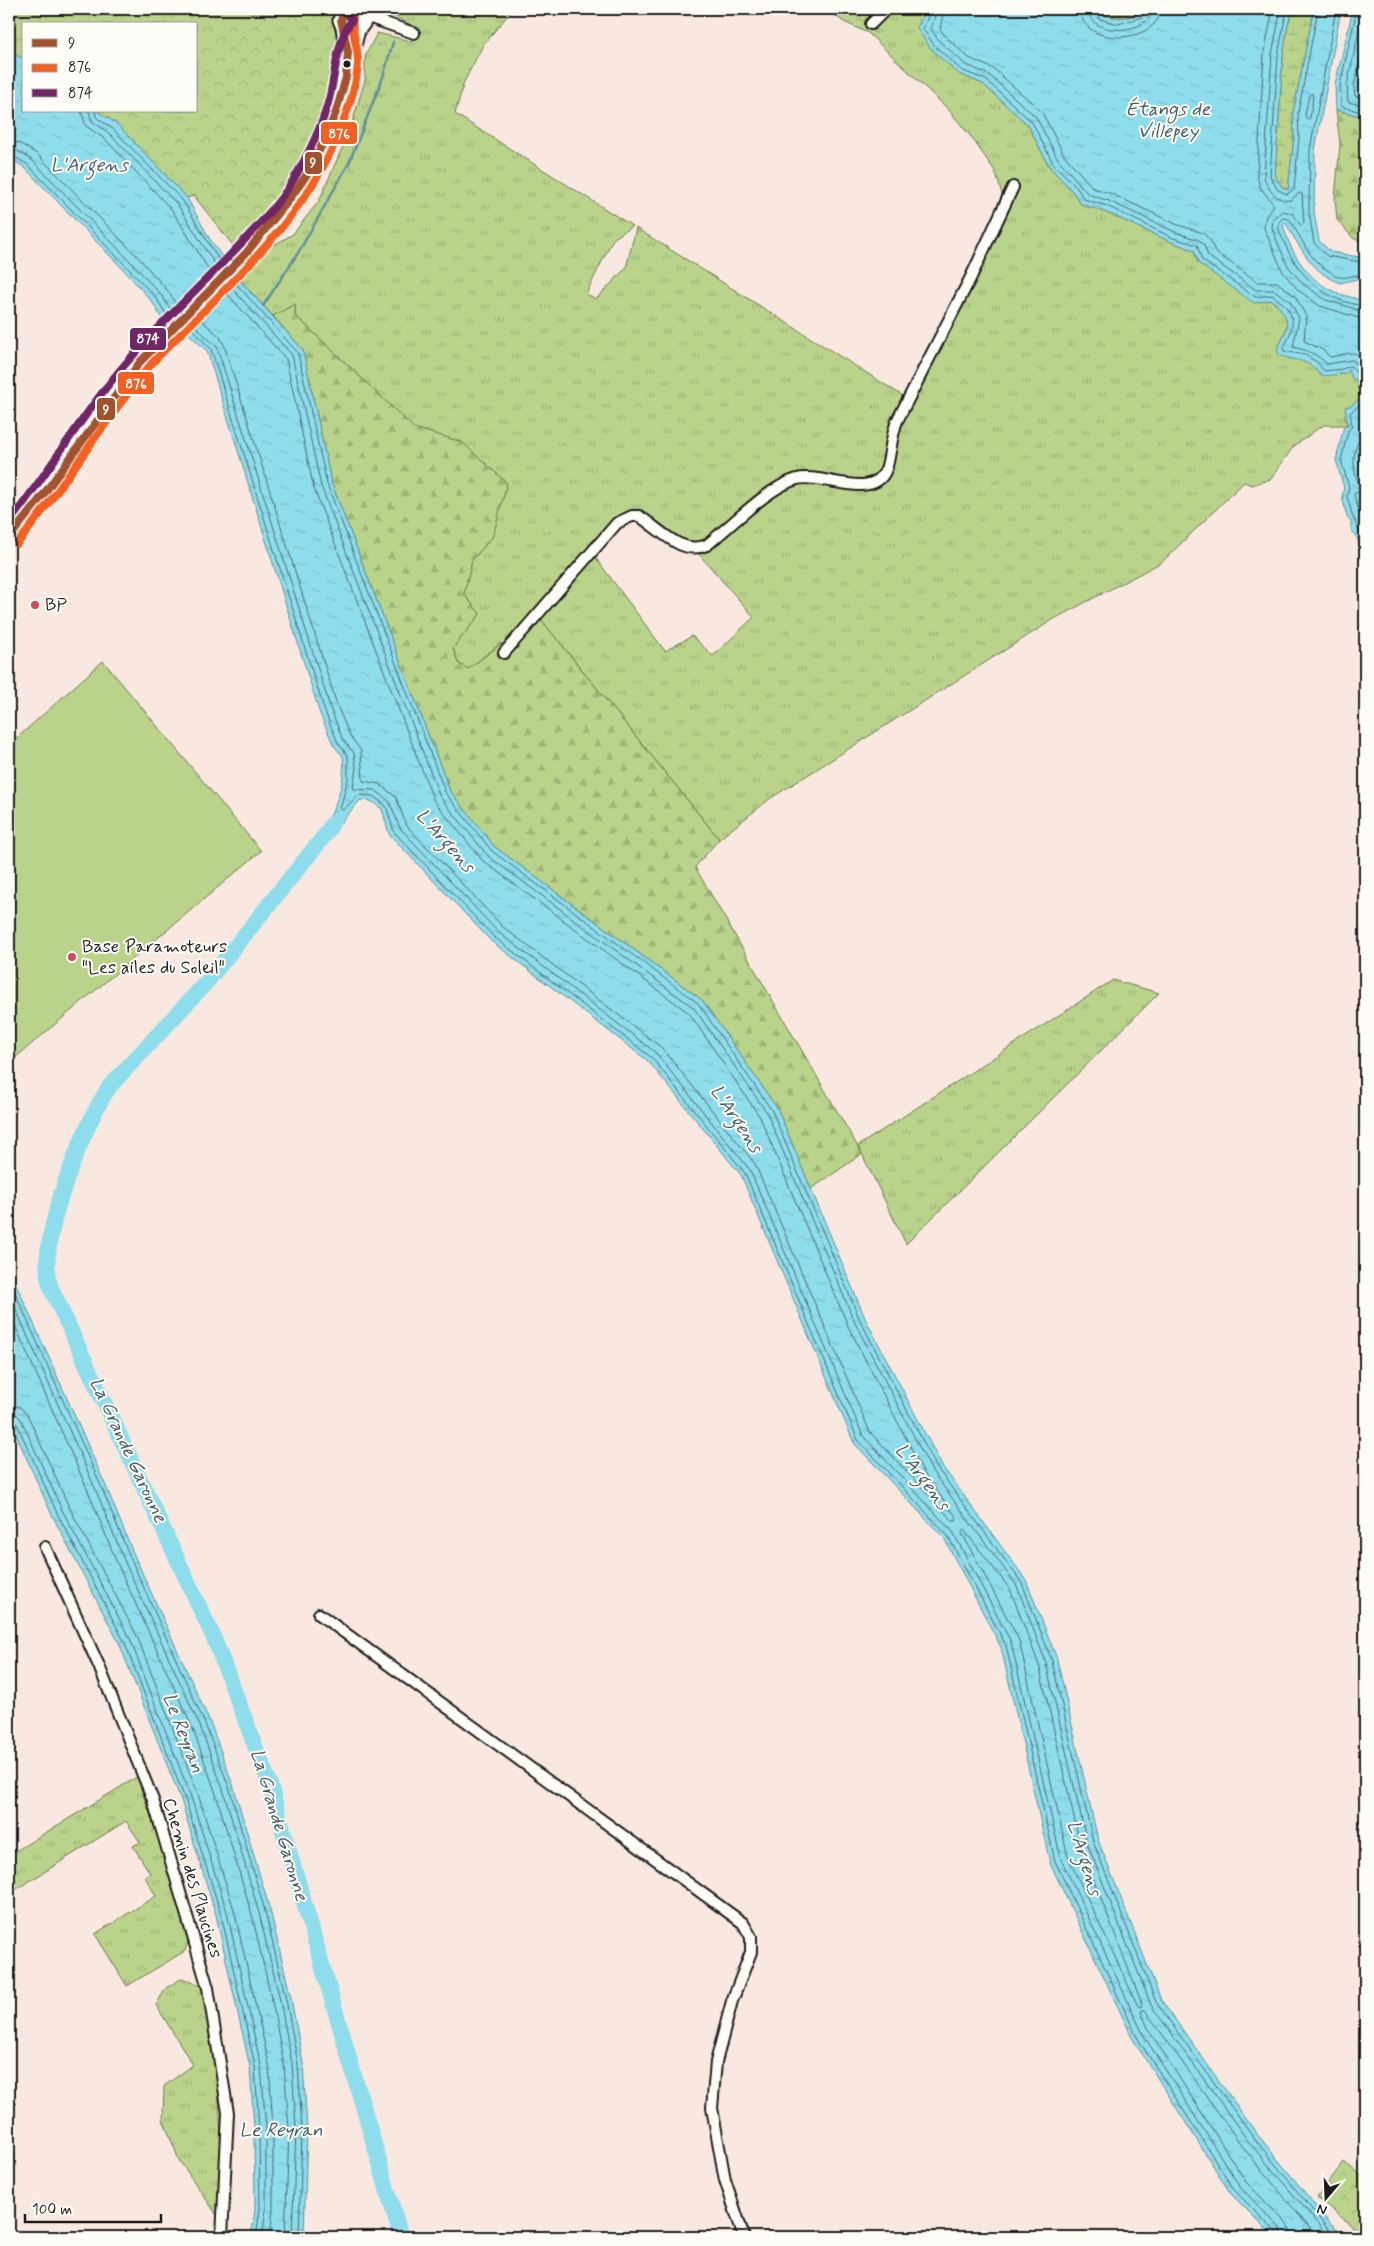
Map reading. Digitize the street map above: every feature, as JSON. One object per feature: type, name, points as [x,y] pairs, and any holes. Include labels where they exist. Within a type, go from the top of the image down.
[{"type":"main road","points":[[9,538],[42,497],[115,393],[154,347],[264,234],[292,199],[315,160],[337,109],[348,57],[353,16]]},
{"type":"street","points":[[871,24],[886,9]]},
{"type":"street","points":[[353,16],[414,33]]},
{"type":"street","points":[[504,653],[617,522],[624,518],[639,516],[670,540],[683,546],[699,548],[707,545],[769,494],[797,479],[809,478],[860,485],[873,483],[882,477],[887,466],[892,436],[897,421],[971,277],[1013,188]]},
{"type":"street","name":"Chemin des Plaucines","points":[[45,1547],[99,1666],[153,1800],[208,1988],[228,2113],[222,2237]]},
{"type":"street","points":[[319,1614],[743,1923],[751,1937],[751,1952],[732,2001],[716,2062],[712,2108],[725,2180],[744,2237]]},
{"type":"green space","points":[[9,9],[339,9],[341,54],[337,82],[329,109],[318,135],[288,183],[235,248],[194,196],[187,198],[117,125],[98,112],[198,112],[198,22],[22,22],[22,59],[9,50]]},
{"type":"green space","points":[[380,9],[513,9],[483,45],[464,82],[455,114],[632,226],[613,239],[586,294],[596,299],[626,268],[636,228],[903,396],[933,341],[1000,204],[1002,194],[995,171],[972,138],[947,108],[868,33],[844,22],[826,9],[926,9],[923,19],[959,74],[983,84],[1028,125],[1049,166],[1073,192],[1081,204],[1110,214],[1194,250],[1198,263],[1254,302],[1271,300],[1283,312],[1287,322],[1277,349],[1288,358],[1302,360],[1313,366],[1350,370],[1359,381],[1360,399],[1344,415],[1348,425],[1324,425],[1293,447],[1271,479],[1252,485],[1244,482],[1162,562],[1054,619],[771,798],[719,839],[535,612],[505,646],[500,644],[468,669],[458,663],[453,648],[480,614],[464,594],[472,560],[493,536],[462,442],[414,428],[295,315],[295,304],[273,316],[235,275],[251,258],[293,234],[319,201],[350,130],[365,80],[365,57],[377,33],[411,41],[419,29]],"holes":[[[814,474],[865,481],[808,481],[786,488],[710,548],[697,552],[754,617],[713,656],[692,636],[665,651],[589,549],[615,519],[639,510],[676,540],[694,545],[708,541],[789,478]]]},
{"type":"green space","points":[[1098,9],[1143,9],[1139,13],[1124,18],[1102,15]]},
{"type":"green space","points":[[1293,9],[1314,9],[1293,113],[1294,138],[1288,190],[1282,187],[1275,176],[1283,55],[1288,24]]},
{"type":"green space","points":[[1336,110],[1365,117],[1365,243],[1353,238],[1337,220],[1335,198],[1340,144]]},
{"type":"green space","points":[[295,304],[295,315],[414,428],[462,442],[507,483],[493,536],[472,560],[464,594],[480,614],[453,648],[458,663],[468,669],[501,644],[505,646],[535,612],[719,839],[695,867],[862,1154],[811,1189],[777,1108],[702,1000],[495,847],[450,791],[331,482],[303,350],[273,316]]},
{"type":"green space","name":"Base Paramoteurs \"Les ailes du Soleil\"","points":[[103,661],[261,851],[9,1063],[9,745]]},
{"type":"green space","points":[[1113,980],[1159,993],[906,1244],[858,1146]]},
{"type":"green space","points":[[137,1777],[191,1932],[185,1951],[127,1986],[95,1934],[156,1896],[145,1877],[150,1873],[133,1846],[140,1842],[126,1821],[9,1894],[9,1855]]},
{"type":"green space","points":[[182,1978],[203,1987],[218,2083],[222,2154],[219,2218],[179,2160],[163,2119],[164,2086],[193,2065],[156,2005],[166,1988]]},
{"type":"green space","points":[[1344,2162],[1365,2179],[1365,2237],[1317,2197]]},
{"type":"water","name":"Étangs de Villepey","points":[[926,9],[1098,9],[1102,15],[1124,18],[1139,13],[1143,9],[1293,9],[1288,24],[1283,55],[1275,176],[1282,187],[1288,190],[1294,138],[1293,113],[1314,9],[1341,9],[1315,150],[1314,212],[1319,241],[1331,252],[1365,258],[1365,281],[1357,279],[1340,283],[1330,279],[1314,266],[1285,222],[1283,225],[1300,263],[1314,278],[1335,292],[1365,302],[1365,437],[1359,453],[1361,476],[1365,489],[1365,563],[1358,540],[1351,529],[1351,522],[1347,517],[1342,496],[1344,488],[1336,460],[1344,426],[1348,425],[1345,407],[1351,406],[1360,399],[1359,381],[1352,378],[1349,370],[1345,374],[1321,376],[1307,363],[1279,355],[1277,349],[1287,323],[1283,312],[1271,300],[1254,303],[1198,263],[1194,250],[1110,214],[1081,204],[1073,192],[1049,166],[1028,125],[983,84],[959,74],[931,49],[917,28]]},
{"type":"water","points":[[1353,9],[1365,9],[1365,117],[1336,110],[1335,84]]},
{"type":"water","name":"L'Argens","points":[[9,50],[22,59],[22,112],[99,112],[117,124],[187,198],[211,241],[235,275],[303,350],[331,482],[450,791],[495,847],[702,1000],[777,1108],[865,1318],[942,1466],[1026,1580],[1057,1659],[1098,1840],[1161,2000],[1257,2134],[1332,2226],[1348,2237],[1274,2237],[1231,2194],[1134,2041],[1050,1863],[1001,1647],[944,1538],[854,1443],[741,1175],[648,1061],[491,941],[389,834],[382,809],[371,801],[360,800],[324,843],[319,840],[337,800],[343,778],[343,756],[334,746],[320,714],[207,351],[188,333],[173,329],[162,319],[153,303],[123,269],[24,167],[9,158]]},
{"type":"water","name":"Le Reyran","points":[[9,1268],[105,1484],[134,1555],[210,1722],[233,1785],[270,1910],[291,1998],[303,2063],[307,2129],[304,2237],[251,2237],[255,2210],[254,2129],[250,2067],[216,1915],[181,1800],[119,1643],[52,1515],[9,1419]]},
{"type":"waterway","points":[[403,13],[409,9]]},
{"type":"waterway","points":[[263,306],[298,253],[349,163],[383,77],[393,42]]},
{"type":"waterway","name":"La Grande Garonne","points":[[332,824],[205,984],[109,1087],[88,1127],[66,1179],[51,1233],[48,1277],[56,1299],[213,1636],[269,1782],[401,2237]]},
{"type":"transit line","name":"9","points":[[9,538],[43,495],[140,362],[247,252],[308,173],[336,112],[346,77],[348,52],[341,20],[345,9]]},
{"type":"transit line","name":"876","points":[[17,544],[147,369],[269,242],[320,173],[345,117],[357,75],[357,51],[353,31],[354,12]]},
{"type":"transit line","name":"874","points":[[9,522],[41,480],[86,414],[119,372],[159,327],[231,254],[286,192],[298,172],[322,120],[329,99],[340,47],[352,20],[349,16]]},
{"type":"place","name":"BP","points":[[35,605]]},
{"type":"place","name":"Base Paramoteurs \"Les ailes du Soleil\"","points":[[72,957]]}]
